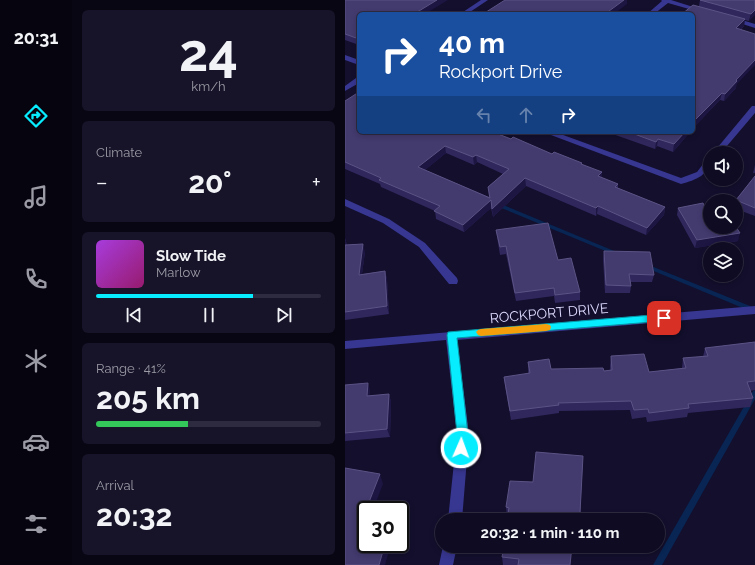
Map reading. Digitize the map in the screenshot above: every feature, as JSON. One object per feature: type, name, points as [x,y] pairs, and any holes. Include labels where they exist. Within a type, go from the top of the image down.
[{"type":"street","points":[[466,12],[485,0]]},
{"type":"street","points":[[652,12],[666,0],[711,13]]},
{"type":"street","points":[[726,17],[755,26]]},
{"type":"street","points":[[345,58],[357,62]]},
{"type":"street","points":[[345,88],[357,81]]},
{"type":"street","points":[[723,146],[755,108]]},
{"type":"street","points":[[552,134],[681,181],[700,174],[703,170]]},
{"type":"street","points":[[345,202],[386,221],[422,245],[453,280]]},
{"type":"street","name":"ROCKPORT DRIVE","points":[[345,345],[755,310]]},
{"type":"street","points":[[451,335],[463,434],[456,513]]},
{"type":"street","points":[[446,565],[449,553]]},
{"type":"building","points":[[345,0],[437,0],[417,12],[357,12],[357,38],[345,34]]},
{"type":"building","points":[[505,0],[624,0],[608,12],[486,12]]},
{"type":"building","points":[[700,0],[755,0],[755,10],[751,14]]},
{"type":"building","points":[[693,5],[745,19],[736,28],[755,34],[755,60],[725,94],[722,93],[695,120],[695,12],[684,12]]},
{"type":"building","points":[[357,93],[357,134],[498,134],[511,139],[513,137],[552,154],[554,152],[602,172],[598,176],[618,184],[615,187],[665,207],[647,228],[598,206],[596,208],[525,178],[492,209],[491,200],[463,225],[434,211],[440,206],[379,180],[381,178],[345,162],[345,101]],"holes":[[[445,146],[473,157],[476,155],[509,169],[488,187],[490,198],[418,167]]]},
{"type":"building","points":[[634,134],[683,134],[674,144],[658,139],[656,142]]},
{"type":"building","points":[[755,176],[755,208],[743,203],[743,194],[741,194]]},
{"type":"building","points":[[703,203],[703,234],[734,234],[697,240],[678,208]]},
{"type":"building","points":[[548,223],[558,260],[571,258],[580,292],[555,295],[554,288],[515,293],[506,246],[500,247],[496,230]]},
{"type":"building","points":[[363,244],[359,275],[385,271],[387,306],[345,312],[345,245]]},
{"type":"building","points":[[604,251],[650,252],[654,275],[629,274],[631,286],[606,285]]},
{"type":"building","points":[[755,342],[755,381],[747,382],[753,398],[688,404],[689,408],[649,413],[648,409],[634,410],[631,401],[558,403],[559,405],[510,411],[504,377],[530,373],[528,362],[549,359],[551,369],[603,368],[604,371],[612,370],[611,356],[644,354],[649,372],[686,368],[683,358],[708,356],[705,348]]},
{"type":"building","points":[[368,383],[367,396],[389,394],[387,429],[345,433],[345,385]]},
{"type":"building","points":[[536,452],[583,456],[580,513],[508,513],[509,508],[506,507],[510,481],[533,482]]},
{"type":"building","points":[[345,468],[380,474],[369,501],[357,501],[357,553],[382,553],[379,565],[345,565]]},
{"type":"building","points":[[503,553],[571,553],[570,565],[518,565],[519,559],[502,557]]},
{"type":"waterway","points":[[496,204],[617,254]]},
{"type":"waterway","points":[[646,266],[755,311]]},
{"type":"waterway","points":[[657,565],[755,393]]},
{"type":"slow traffic","points":[[481,332],[546,327]]},
{"type":"route","points":[[461,448],[463,434],[451,335],[664,318]]}]
